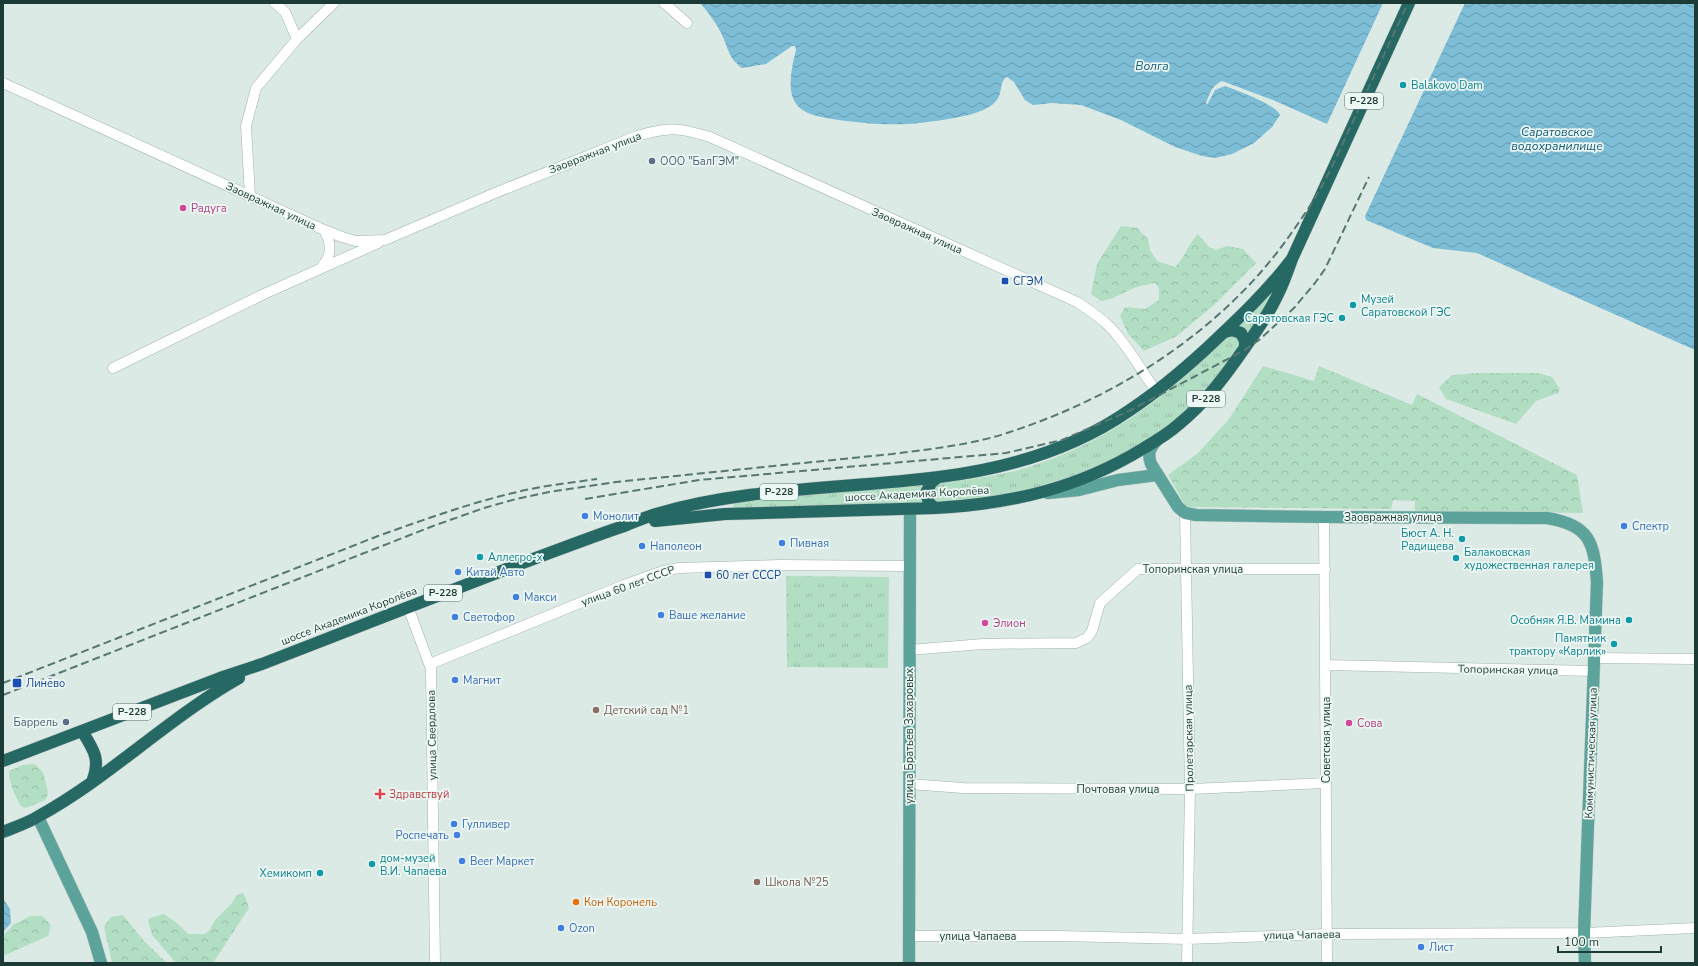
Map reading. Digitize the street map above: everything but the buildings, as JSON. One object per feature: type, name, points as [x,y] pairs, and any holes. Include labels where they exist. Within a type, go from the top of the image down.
[{"type":"highway","name":"Р-228","points":[[1292,259],[1409,3]]},
{"type":"highway","name":"шоссе Академика Королёва","points":[[3,761],[262,664],[580,541],[655,514],[724,499],[823,487],[937,478],[978,472],[1039,455],[1067,444],[1106,425],[1130,411],[1156,391],[1225,332],[1255,303],[1292,259]]},
{"type":"highway","name":"шоссе Академика Королёва","points":[[624,526],[687,517],[726,514],[969,506],[1000,502],[1041,493],[1096,474],[1157,440],[1179,425],[1201,405],[1245,348],[1265,318],[1279,292],[1292,259]]},
{"type":"highway","points":[[1225,332],[1232,330],[1241,334],[1245,341],[1245,348]]},
{"type":"highway","points":[[935,508],[929,503],[926,493],[930,483],[937,478]]},
{"type":"highway","name":"шоссе Академика Королёва","points":[[3,832],[38,817],[92,782],[202,700],[262,664]]},
{"type":"highway","points":[[82,731],[91,745],[97,762],[96,772],[92,782]]},
{"type":"main road","points":[[1157,440],[1149,453],[1151,464],[1172,498],[1185,513]]},
{"type":"main road","points":[[1041,493],[1079,490],[1118,480],[1157,475]]},
{"type":"main road","name":"улица Братьев Захаровых","points":[[909,963],[910,508]]},
{"type":"main road","name":"Заовражная улица","points":[[1185,513],[1196,515],[1324,517],[1547,518],[1563,521],[1573,525],[1587,537],[1591,544]]},
{"type":"main road","name":"Коммунистическая улица","points":[[1585,963],[1584,933],[1597,582],[1594,552],[1591,544]]},
{"type":"main road","points":[[38,817],[92,932],[101,963]]},
{"type":"street","points":[[275,3],[286,12],[297,39]]},
{"type":"street","points":[[250,196],[246,126],[256,88],[297,39],[334,3]]},
{"type":"street","points":[[664,3],[687,23]]},
{"type":"street","name":"Заовражная улица","points":[[3,83],[324,230],[342,238],[356,241],[385,240],[637,136],[661,129],[671,128],[687,130],[710,137],[1077,302],[1096,314],[1110,327],[1123,342],[1156,391]]},
{"type":"street","points":[[321,268],[326,263],[330,255],[330,246],[324,230]]},
{"type":"street","points":[[113,368],[264,294],[385,240]]},
{"type":"street","name":"Пролетарская улица","points":[[1185,513],[1190,789],[1187,963]]},
{"type":"street","name":"Советская улица","points":[[1324,517],[1327,963]]},
{"type":"street","name":"улица 60 лет СССР","points":[[430,664],[624,585],[663,571],[679,568],[781,565],[910,566]]},
{"type":"street","name":"Топоринская улица","points":[[909,650],[983,644],[1076,643],[1087,638],[1092,631],[1100,603],[1138,569],[1325,569]]},
{"type":"street","name":"улица Свердлова","points":[[408,607],[430,664],[435,963]]},
{"type":"street","points":[[1594,658],[1695,659]]},
{"type":"street","name":"Топоринская улица","points":[[1326,665],[1594,671]]},
{"type":"street","name":"Почтовая улица","points":[[909,784],[956,788],[1190,789],[1326,783]]},
{"type":"street","name":"улица Чапаева","points":[[909,936],[1061,936],[1187,939],[1327,934],[1584,933],[1695,928]]},
{"type":"green space","points":[[1121,226],[1137,228],[1148,239],[1150,250],[1157,261],[1175,267],[1198,234],[1209,247],[1216,250],[1227,246],[1243,249],[1256,263],[1214,305],[1177,336],[1144,351],[1128,334],[1120,316],[1125,307],[1145,309],[1159,300],[1159,288],[1155,283],[1136,287],[1111,299],[1101,301],[1091,294],[1097,264]]},
{"type":"green space","points":[[1283,275],[1251,336],[1238,325]]},
{"type":"green space","points":[[1236,335],[1241,343],[1239,351],[1195,404],[1167,428],[1136,450],[1072,480],[988,499],[937,502],[932,500],[932,488],[937,484],[1015,471],[1048,461],[1094,440],[1150,405],[1183,377],[1224,336]]},
{"type":"green space","points":[[1263,366],[1314,381],[1319,366],[1412,405],[1417,394],[1577,475],[1583,513],[1415,511],[1415,501],[1393,500],[1391,509],[1186,507],[1168,475],[1198,453],[1229,419]]},
{"type":"green space","points":[[1478,373],[1538,373],[1552,377],[1560,389],[1558,393],[1536,401],[1516,424],[1446,399],[1439,387],[1452,375]]},
{"type":"green space","points":[[928,481],[922,495],[921,504],[733,509],[734,501]]},
{"type":"green space","points":[[786,576],[889,577],[888,668],[787,667]]},
{"type":"green space","points":[[23,765],[36,765],[43,772],[48,792],[45,800],[26,808],[22,807],[15,795],[11,785],[9,771]]},
{"type":"green space","points":[[241,893],[244,894],[249,908],[213,963],[176,963],[152,935],[148,920],[164,914],[177,923],[188,934],[204,934],[209,931],[215,920],[232,903],[236,896]]},
{"type":"green space","points":[[123,915],[144,941],[167,963],[112,963],[104,926],[111,917]]},
{"type":"green space","points":[[30,916],[42,916],[51,925],[48,936],[3,956],[3,936],[13,925]]},
{"type":"water","name":"Волга","points":[[700,3],[1383,3],[1327,124],[1273,100],[1222,81],[1216,85],[1209,96],[1206,103],[1207,105],[1215,90],[1225,86],[1264,102],[1277,111],[1280,115],[1272,127],[1254,143],[1232,154],[1215,158],[1202,156],[1175,147],[1121,120],[1081,105],[1052,103],[1033,105],[1025,100],[1014,82],[1007,77],[1003,81],[999,97],[996,101],[980,112],[970,115],[910,124],[855,122],[816,116],[801,109],[797,105],[792,95],[791,76],[796,51],[795,46],[792,46],[766,64],[742,68],[732,57],[718,28]]},
{"type":"water","name":"Саратовское водохранилище","points":[[1465,3],[1695,3],[1695,350],[1477,253],[1433,248],[1366,220],[1365,216]]},
{"type":"water","points":[[3,898],[10,909],[11,923],[3,932]]},
{"type":"railway","points":[[3,695],[433,526],[484,508],[516,499],[549,492],[616,482],[892,454],[950,446],[979,441],[1007,433],[1078,405],[1112,388],[1177,348],[1207,325],[1261,272],[1303,217],[1326,179],[1408,3]]},
{"type":"railway","points":[[585,499],[699,480],[1006,453],[1062,440],[1129,411],[1243,351],[1259,340],[1294,308],[1325,269],[1369,177]]},
{"type":"railway","points":[[3,683],[378,536],[428,518],[496,497],[555,485],[597,479]]},
{"type":"place","name":"Balakovo Dam","points":[[1403,85]]},
{"type":"place","name":"ООО \"БалГЭМ\"","points":[[652,161]]},
{"type":"place","name":"Радуга","points":[[183,208]]},
{"type":"place","name":"СГЭМ","points":[[1005,281]]},
{"type":"place","name":"Музей Саратовской ГЭС","points":[[1353,305]]},
{"type":"place","name":"Саратовская ГЭС","points":[[1342,318]]},
{"type":"place","name":"Монолит","points":[[585,516]]},
{"type":"place","name":"Спектр","points":[[1624,526]]},
{"type":"place","name":"Бюст А. Н. Радищева","points":[[1462,539]]},
{"type":"place","name":"Пивная","points":[[782,543]]},
{"type":"place","name":"Наполеон","points":[[642,546]]},
{"type":"place","name":"Аллегро-х","points":[[480,557]]},
{"type":"place","name":"Балаковская художественная галерея","points":[[1456,558]]},
{"type":"place","name":"Китай Авто","points":[[458,572]]},
{"type":"place","name":"60 лет СССР","points":[[708,575]]},
{"type":"place","name":"Макси","points":[[516,597]]},
{"type":"place","name":"Ваше желание","points":[[661,615]]},
{"type":"place","name":"Светофор","points":[[455,617]]},
{"type":"place","name":"Особняк Я.В. Мамина","points":[[1629,620]]},
{"type":"place","name":"Элион","points":[[985,623]]},
{"type":"place","name":"Памятник трактору «Карлик»","points":[[1614,644]]},
{"type":"place","name":"Магнит","points":[[455,680]]},
{"type":"place","name":"Линёво","points":[[17,683]]},
{"type":"place","name":"Детский сад №1","points":[[596,710]]},
{"type":"place","name":"Баррель","points":[[66,722]]},
{"type":"place","name":"Сова","points":[[1349,723]]},
{"type":"place","name":"Здравствуй","points":[[380,794]]},
{"type":"place","name":"Гулливер","points":[[454,824]]},
{"type":"place","name":"Роспечать","points":[[457,835]]},
{"type":"place","name":"Beer Маркет","points":[[462,861]]},
{"type":"place","name":"дом-музей В.И. Чапаева","points":[[372,864]]},
{"type":"place","name":"Хемикомп","points":[[320,873]]},
{"type":"place","name":"Школа №25","points":[[757,882]]},
{"type":"place","name":"Кон Коронель","points":[[576,902]]},
{"type":"place","name":"Ozon","points":[[561,928]]},
{"type":"place","name":"Лист","points":[[1421,947]]}]
